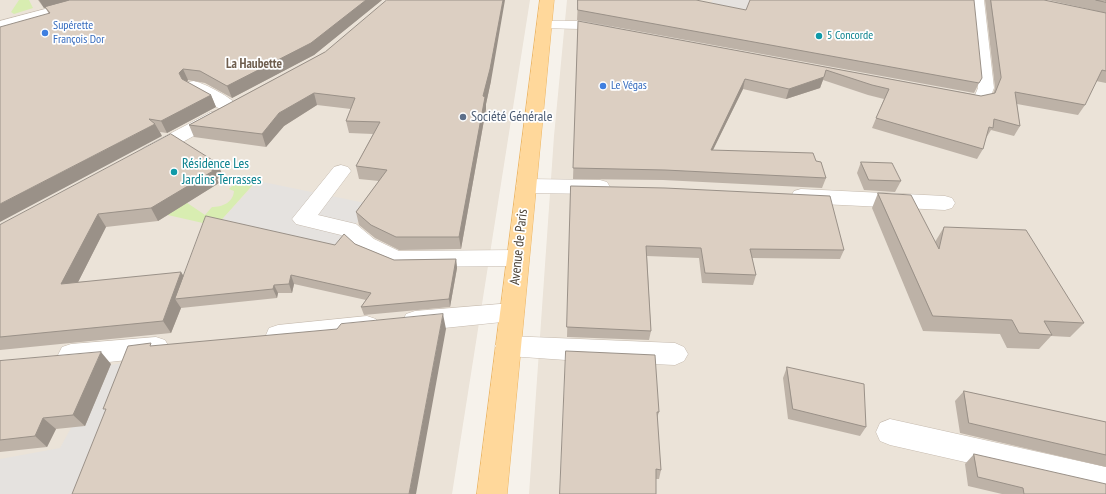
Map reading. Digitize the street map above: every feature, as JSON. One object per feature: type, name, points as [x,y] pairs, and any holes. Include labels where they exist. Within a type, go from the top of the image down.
[{"type":"main road","name":"Avenue de Paris","points":[[492,494],[547,0]]},
{"type":"street","points":[[0,26],[95,0]]},
{"type":"street","points":[[943,94],[975,100],[982,99],[986,88],[977,0]]},
{"type":"street","points":[[544,25],[581,26],[619,32]]},
{"type":"street","points":[[133,161],[238,104],[223,102],[194,86]]},
{"type":"street","points":[[341,171],[303,219],[348,229],[366,245],[396,259],[518,258]]},
{"type":"street","points":[[526,186],[618,188]]},
{"type":"street","points":[[780,195],[945,203]]},
{"type":"street","points":[[256,337],[512,312]]},
{"type":"street","points":[[46,358],[126,361],[178,345]]},
{"type":"street","points":[[508,346],[566,350],[675,354]]},
{"type":"street","points":[[890,432],[1106,481]]},
{"type":"shaded area","points":[[0,0],[530,0],[452,494],[0,494]]},
{"type":"shaded area","points":[[567,0],[1106,0],[1106,494],[529,494],[554,136]]},
{"type":"shaded area","points":[[713,0],[752,0],[745,17],[705,10]]},
{"type":"shaded area","points":[[258,181],[370,204],[336,252],[216,226]]},
{"type":"shaded area","points":[[135,361],[87,494],[0,494],[0,459],[60,448],[105,366]]},
{"type":"green space","points":[[19,0],[29,0],[33,8],[14,14],[11,12]]},
{"type":"green space","points":[[242,176],[258,179],[216,226],[159,213],[180,198],[205,215],[212,207],[226,204],[232,199],[234,191],[229,189]]},
{"type":"building","points":[[70,0],[366,0],[311,43],[227,86],[200,71],[183,69],[179,73],[182,79],[211,95],[161,121],[149,119],[155,124],[0,204],[0,27],[50,13],[45,7]]},
{"type":"building","points":[[387,0],[503,0],[490,69],[483,96],[485,97],[459,237],[396,237],[371,225],[356,212],[387,170],[356,166],[380,122],[346,121],[355,98],[314,93],[279,113],[262,134],[189,125],[325,52]]},
{"type":"building","points":[[578,0],[696,0],[746,10],[750,0],[974,0],[982,78],[979,83],[578,10]]},
{"type":"building","points":[[991,0],[1044,0],[1106,13],[1106,71],[1102,70],[1085,105],[1015,92],[1020,126],[994,119],[993,128],[989,127],[983,149],[876,118],[889,89],[826,70],[824,77],[789,89],[745,79],[711,150],[813,153],[816,161],[821,162],[826,178],[665,170],[573,168],[578,21],[981,96],[995,93],[1001,78]]},
{"type":"building","points":[[171,134],[217,163],[209,168],[213,171],[151,208],[98,214],[61,284],[181,272],[163,321],[0,337],[0,225]]},
{"type":"building","points":[[861,162],[892,163],[901,181],[869,180]]},
{"type":"building","points":[[571,186],[665,188],[830,196],[844,250],[750,249],[756,275],[705,273],[701,248],[646,246],[651,331],[567,327]]},
{"type":"building","points":[[878,193],[911,195],[939,249],[944,227],[1026,230],[1084,323],[1044,321],[1052,335],[1019,333],[1012,320],[933,316]]},
{"type":"building","points":[[206,216],[335,245],[344,234],[355,244],[394,260],[456,259],[449,299],[361,307],[371,293],[291,275],[289,284],[274,285],[273,289],[175,299]]},
{"type":"building","points":[[443,314],[409,494],[72,494],[106,409],[103,409],[128,346],[151,343],[150,346],[337,329],[341,324]]},
{"type":"building","points":[[566,351],[655,355],[661,470],[656,469],[656,494],[560,494]]},
{"type":"building","points":[[101,352],[73,415],[43,418],[35,436],[0,440],[0,361]]},
{"type":"building","points":[[787,367],[864,384],[866,427],[793,409]]},
{"type":"building","points":[[964,391],[1106,422],[1106,455],[969,423]]},
{"type":"building","points":[[974,454],[1106,484],[1106,494],[1024,494],[1023,488],[978,477]]},
{"type":"place","name":"Supérette François Dor","points":[[45,33]]},
{"type":"place","name":"5 Concorde","points":[[819,36]]},
{"type":"place","name":"Le Végas","points":[[603,86]]},
{"type":"place","name":"Société Générale","points":[[463,117]]},
{"type":"place","name":"Résidence Les Jardins Terrasses","points":[[174,172]]},
{"type":"district","name":"La Haubette","points":[[254,64]]}]
